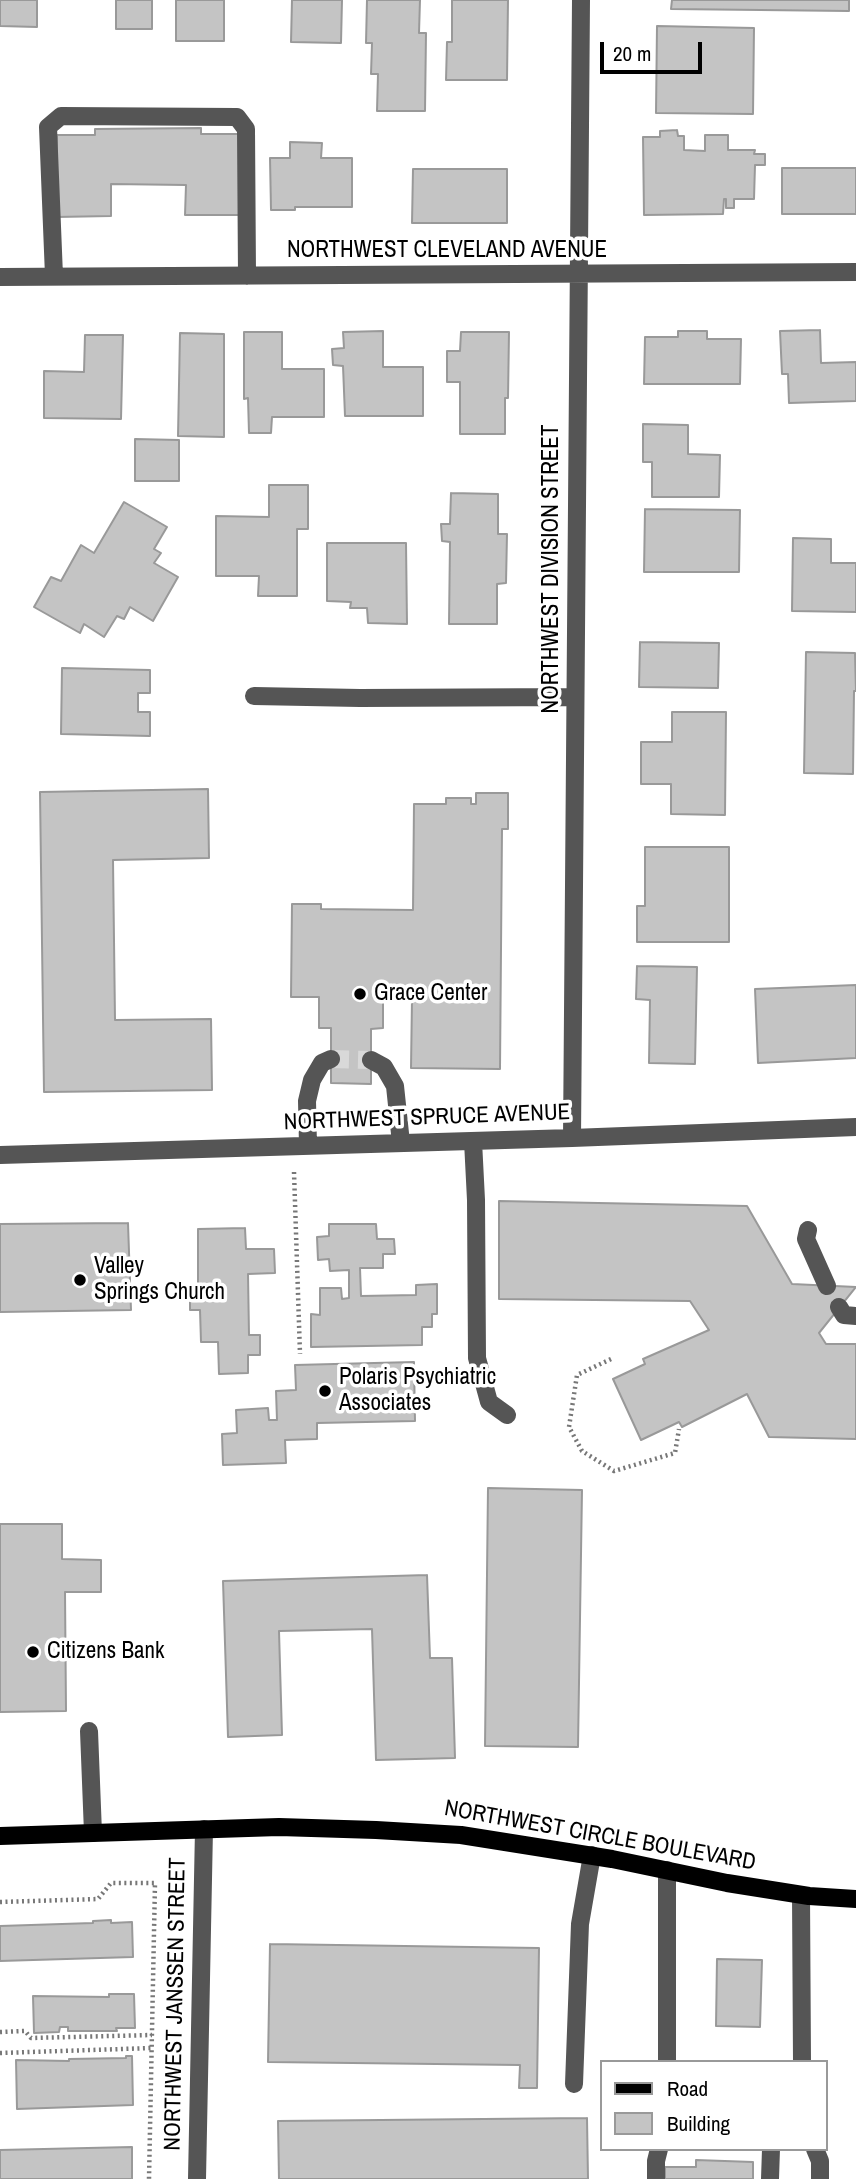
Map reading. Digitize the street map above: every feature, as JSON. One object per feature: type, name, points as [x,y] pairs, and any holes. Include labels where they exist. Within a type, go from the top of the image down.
[{"type":"main road","name":"NORTHWEST CIRCLE BOULEVARD","points":[[0,1836],[279,1827],[461,1835],[592,1855],[727,1883],[801,1895],[856,1899]]},
{"type":"street","name":"NORTHWEST DIVISION STREET","points":[[572,1138],[581,0]]},
{"type":"street","points":[[46,276],[48,127],[61,116],[88,116],[237,117],[246,129],[247,276]]},
{"type":"street","name":"NORTHWEST CLEVELAND AVENUE","points":[[0,277],[856,272]]},
{"type":"street","points":[[254,696],[575,697]]},
{"type":"street","points":[[301,1147],[312,1080],[322,1063],[331,1059]]},
{"type":"street","points":[[371,1060],[384,1067],[395,1086],[401,1143]]},
{"type":"street","name":"NORTHWEST SPRUCE AVENUE","points":[[0,1155],[856,1127]]},
{"type":"street","points":[[473,1141],[477,1359],[489,1402],[507,1415]]},
{"type":"street","points":[[808,1230],[806,1240],[827,1286]]},
{"type":"street","points":[[839,1307],[844,1315],[856,1316]]},
{"type":"street","points":[[89,1731],[93,1833]]},
{"type":"street","name":"NORTHWEST JANSSEN STREET","points":[[197,2179],[204,1829]]},
{"type":"street","points":[[574,2084],[580,1923],[592,1855]]},
{"type":"street","points":[[667,1870],[667,2060]]},
{"type":"street","points":[[801,1895],[802,2060]]},
{"type":"street","points":[[656,2179],[658,2151]]},
{"type":"street","points":[[770,2179],[771,2151]]},
{"type":"street","points":[[816,2151],[820,2161],[821,2179]]},
{"type":"path","points":[[300,1354],[301,1147]]},
{"type":"path","points":[[611,1359],[577,1376],[569,1427],[582,1451],[614,1471],[674,1453],[679,1429]]},
{"type":"path","points":[[0,1902],[99,1899],[111,1883],[155,1883],[149,2179]]},
{"type":"path","points":[[0,2032],[25,2031],[31,2038],[152,2035]]},
{"type":"path","points":[[0,2053],[152,2048]]},
{"type":"building","points":[[0,0],[37,0],[37,27],[0,26]]},
{"type":"building","points":[[116,0],[152,0],[152,29],[116,29]]},
{"type":"building","points":[[176,0],[224,0],[224,41],[176,41]]},
{"type":"building","points":[[292,0],[342,0],[341,43],[291,42]]},
{"type":"building","points":[[367,0],[420,0],[419,33],[426,33],[425,111],[377,111],[378,74],[371,74],[372,43],[366,43]]},
{"type":"building","points":[[452,0],[508,0],[507,80],[446,80],[447,42],[452,42]]},
{"type":"building","points":[[672,0],[849,0],[849,11],[671,9]]},
{"type":"building","points":[[657,26],[754,28],[753,114],[656,113]]},
{"type":"building","points":[[201,128],[201,134],[240,134],[240,215],[185,215],[186,185],[111,184],[111,216],[56,217],[57,135],[95,135],[95,129]]},
{"type":"building","points":[[677,130],[678,136],[684,136],[684,150],[705,151],[705,135],[728,135],[728,150],[755,150],[754,154],[765,154],[765,165],[755,165],[754,199],[734,199],[734,208],[726,208],[724,199],[723,214],[644,215],[643,137],[660,137],[660,131]]},
{"type":"building","points":[[290,142],[322,143],[321,158],[352,158],[352,207],[295,207],[295,210],[271,210],[270,158],[290,158]]},
{"type":"building","points":[[782,168],[856,168],[856,214],[782,214]]},
{"type":"building","points":[[413,169],[507,169],[507,223],[412,223]]},
{"type":"building","points":[[820,330],[821,363],[856,362],[856,401],[789,403],[788,374],[782,374],[780,331]]},
{"type":"building","points":[[383,331],[383,367],[423,367],[423,416],[345,416],[343,366],[333,365],[332,349],[344,348],[343,332]]},
{"type":"building","points":[[678,331],[707,331],[707,339],[741,339],[740,384],[644,384],[645,337],[678,337]]},
{"type":"building","points":[[244,332],[282,332],[282,369],[324,369],[324,417],[272,417],[271,433],[249,433],[248,398],[244,399]]},
{"type":"building","points":[[461,332],[509,332],[505,434],[460,434],[460,382],[447,382],[447,351],[460,351]]},
{"type":"building","points":[[180,333],[224,334],[224,437],[178,436]]},
{"type":"building","points":[[85,335],[123,335],[121,419],[44,418],[44,371],[84,372]]},
{"type":"building","points":[[643,424],[688,425],[688,454],[720,455],[719,497],[652,497],[652,462],[643,462]]},
{"type":"building","points":[[135,439],[179,440],[179,481],[135,481]]},
{"type":"building","points":[[269,485],[308,485],[308,529],[297,529],[297,596],[258,596],[259,576],[216,576],[216,516],[269,517]]},
{"type":"building","points":[[451,493],[498,494],[498,534],[507,534],[506,583],[497,584],[497,624],[449,624],[450,542],[442,541],[441,524],[450,524]]},
{"type":"building","points":[[124,502],[167,527],[154,549],[161,553],[154,563],[178,577],[153,621],[130,607],[124,619],[117,616],[104,637],[84,624],[80,633],[34,607],[51,577],[61,581],[81,545],[94,553]]},
{"type":"building","points":[[645,509],[740,510],[739,572],[644,572]]},
{"type":"building","points":[[793,538],[831,539],[831,563],[856,563],[856,612],[792,611]]},
{"type":"building","points":[[327,543],[406,543],[407,624],[368,623],[367,608],[350,608],[351,602],[327,601]]},
{"type":"building","points":[[640,642],[719,643],[718,688],[639,687]]},
{"type":"building","points":[[806,652],[855,653],[853,774],[804,773]]},
{"type":"building","points":[[62,668],[150,670],[150,693],[138,693],[138,712],[150,712],[150,736],[61,734]]},
{"type":"building","points":[[672,712],[726,712],[725,815],[671,814],[671,784],[641,784],[641,742],[672,742]]},
{"type":"building","points":[[208,789],[209,858],[113,860],[115,1020],[211,1019],[212,1090],[44,1092],[40,792]]},
{"type":"building","points":[[476,793],[508,793],[508,829],[502,829],[500,1069],[411,1068],[412,999],[383,998],[383,1028],[371,1029],[371,1084],[331,1083],[331,1028],[319,1028],[319,997],[291,997],[292,904],[321,904],[321,909],[413,910],[414,804],[446,804],[446,798],[471,798],[471,804],[476,804]]},
{"type":"building","points":[[645,847],[729,847],[729,942],[637,942],[637,906],[645,906]]},
{"type":"building","points":[[637,966],[697,967],[695,1064],[649,1063],[650,1000],[636,999]]},
{"type":"building","points":[[856,985],[856,1058],[758,1063],[755,989]]},
{"type":"building","points":[[499,1201],[747,1206],[792,1284],[856,1287],[819,1333],[826,1344],[856,1344],[856,1439],[769,1437],[747,1394],[682,1427],[679,1422],[641,1440],[613,1379],[645,1364],[643,1359],[709,1330],[690,1301],[499,1299]]},
{"type":"building","points":[[128,1223],[131,1310],[0,1312],[0,1224]]},
{"type":"building","points":[[329,1224],[376,1224],[377,1239],[394,1239],[395,1254],[383,1254],[383,1268],[360,1268],[361,1296],[416,1295],[416,1285],[437,1284],[437,1314],[432,1314],[432,1327],[422,1327],[422,1345],[311,1347],[311,1314],[320,1315],[320,1288],[341,1288],[342,1299],[349,1298],[349,1270],[330,1271],[329,1259],[318,1260],[317,1237],[329,1236]]},
{"type":"building","points":[[245,1228],[246,1249],[274,1249],[275,1273],[248,1274],[249,1335],[260,1335],[260,1355],[248,1355],[248,1373],[219,1374],[218,1342],[201,1342],[200,1310],[190,1310],[190,1285],[198,1284],[198,1229]]},
{"type":"building","points":[[414,1362],[415,1421],[317,1423],[317,1439],[285,1440],[286,1463],[223,1465],[222,1434],[237,1433],[236,1410],[268,1408],[269,1420],[277,1420],[276,1391],[296,1390],[295,1365]]},
{"type":"building","points":[[488,1488],[582,1490],[578,1747],[485,1746]]},
{"type":"building","name":"Citizens Bank","points":[[0,1524],[62,1524],[62,1559],[101,1560],[101,1592],[65,1592],[66,1711],[0,1712]]},
{"type":"building","points":[[427,1575],[430,1658],[452,1658],[455,1758],[376,1760],[372,1629],[279,1631],[282,1735],[228,1737],[223,1581]]},
{"type":"building","points":[[111,1920],[111,1923],[132,1922],[133,1957],[0,1961],[0,1926]]},
{"type":"building","points":[[270,1944],[539,1948],[537,2088],[519,2088],[520,2065],[268,2062]]},
{"type":"building","points":[[717,1959],[762,1960],[760,2027],[716,2026]]},
{"type":"building","points":[[109,1994],[134,1994],[135,2028],[116,2028],[117,2031],[68,2031],[68,2027],[60,2027],[59,2032],[34,2033],[33,1996],[109,1997]]},
{"type":"building","points":[[132,2056],[133,2105],[17,2109],[16,2060],[69,2061]]},
{"type":"building","points":[[587,2118],[588,2179],[279,2179],[278,2121]]},
{"type":"building","points":[[132,2147],[132,2179],[0,2179],[0,2150]]},
{"type":"building","points":[[696,2160],[753,2162],[753,2179],[665,2179],[665,2167],[696,2167]]},
{"type":"tunnel","points":[[331,1059],[371,1060]]},
{"type":"place","name":"Grace Center","points":[[360,994]]},
{"type":"place","name":"Valley Springs Church","points":[[80,1280]]},
{"type":"place","name":"Polaris Psychiatric Associates","points":[[325,1391]]},
{"type":"place","name":"Citizens Bank","points":[[33,1652]]}]
